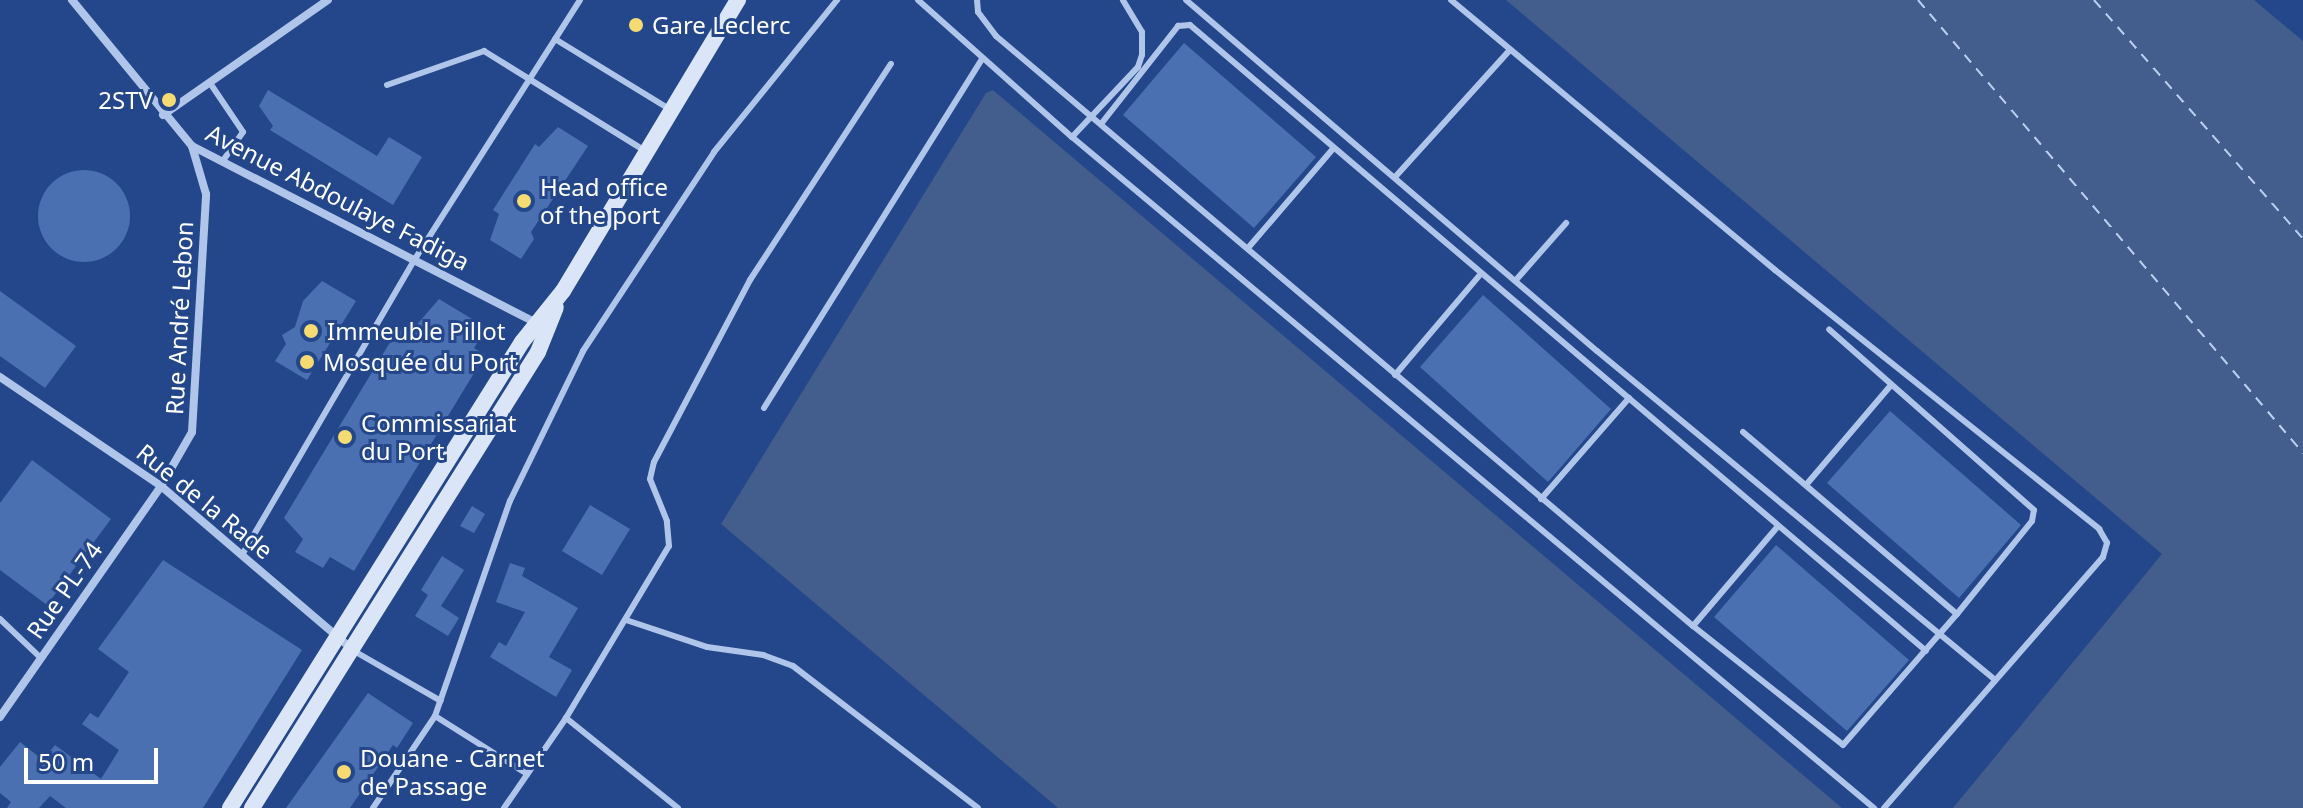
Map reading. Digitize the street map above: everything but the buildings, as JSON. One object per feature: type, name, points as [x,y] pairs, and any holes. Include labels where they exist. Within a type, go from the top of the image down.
[{"type":"street","name":"Avenue Abdoulaye Fadiga","points":[[72,0],[163,115],[192,146],[542,326]]},
{"type":"street","points":[[163,115],[328,0]]},
{"type":"street","points":[[252,808],[354,651],[645,151],[738,0]]},
{"type":"street","name":"Rue André Lebon","points":[[161,486],[192,432],[206,194],[192,146]]},
{"type":"street","points":[[230,808],[337,638],[542,326]]},
{"type":"street","name":"Rue de la Rade","points":[[0,377],[161,486],[354,651]]},
{"type":"street","name":"Rue PL-74","points":[[0,717],[161,486]]},
{"type":"lane","points":[[242,555],[415,259],[580,0]]},
{"type":"lane","points":[[373,808],[435,716],[510,501],[583,351],[714,152],[837,0]]},
{"type":"lane","points":[[918,0],[1072,137],[1874,808]]},
{"type":"lane","points":[[977,0],[978,12],[996,36],[1541,499],[1693,626],[1843,745],[1957,614],[2032,521],[2034,510],[1829,329]]},
{"type":"lane","points":[[1072,137],[1138,67],[1142,55],[1142,32],[1123,0]]},
{"type":"lane","points":[[1186,0],[1994,679]]},
{"type":"lane","points":[[1451,0],[2099,529],[2107,543],[2103,557],[1884,808]]},
{"type":"lane","points":[[1101,124],[1178,26],[1185,23],[1479,276],[1629,398],[1926,651]]},
{"type":"lane","points":[[555,39],[671,110]]},
{"type":"lane","points":[[1396,176],[1510,50]]},
{"type":"lane","points":[[387,85],[484,51],[645,151]]},
{"type":"lane","points":[[764,408],[982,59]]},
{"type":"lane","points":[[504,808],[566,718],[669,546],[667,521],[650,479],[654,462],[750,280],[891,64]]},
{"type":"lane","points":[[210,83],[243,132],[223,161]]},
{"type":"lane","points":[[1248,248],[1333,149]]},
{"type":"lane","points":[[1516,280],[1566,223]]},
{"type":"lane","points":[[1395,375],[1479,276]]},
{"type":"lane","points":[[1806,485],[1891,385]]},
{"type":"lane","points":[[1541,499],[1629,398]]},
{"type":"lane","points":[[1743,432],[1957,614]]},
{"type":"lane","points":[[1693,626],[1778,526]]},
{"type":"lane","points":[[0,619],[41,658]]},
{"type":"lane","points":[[626,620],[707,647],[763,655],[793,666],[978,808]]},
{"type":"lane","points":[[354,651],[441,701]]},
{"type":"lane","points":[[435,716],[527,774]]},
{"type":"lane","points":[[566,718],[678,808]]},
{"type":"water","points":[[1506,0],[2254,0],[2303,41],[2303,808],[1953,808],[2162,554]]},
{"type":"water","points":[[993,90],[1842,808],[1058,808],[721,524],[986,93]]},
{"type":"ferry route","points":[[1918,0],[2303,453]]},
{"type":"ferry route","points":[[2094,0],[2303,239]]},
{"type":"place","name":"Gare Leclerc","points":[[636,25]]},
{"type":"place","name":"2STV","points":[[169,100]]},
{"type":"place","name":"Head office of the port","points":[[524,201]]},
{"type":"place","name":"Immeuble Pillot","points":[[311,331]]},
{"type":"place","name":"Mosquée du Port","points":[[307,362]]},
{"type":"place","name":"Commissariat du Port","points":[[345,437]]},
{"type":"place","name":"Douane - Carnet de Passage","points":[[344,772]]}]
